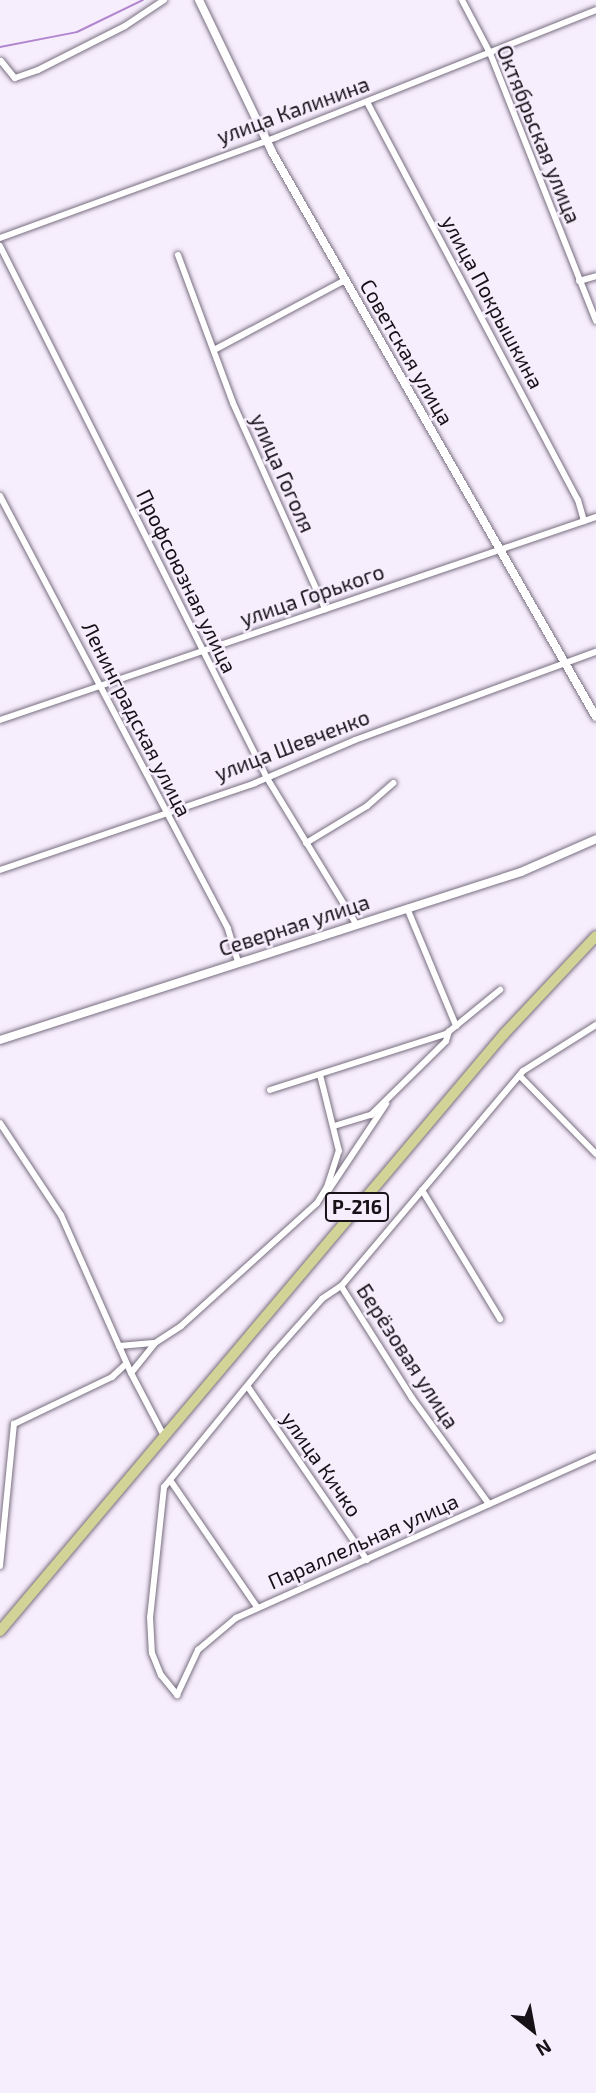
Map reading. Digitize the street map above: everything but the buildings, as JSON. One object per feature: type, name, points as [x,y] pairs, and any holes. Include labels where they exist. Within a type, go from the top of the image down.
[{"type":"highway","name":"Р-216","points":[[0,1631],[495,1045],[596,936]]},
{"type":"street","points":[[1,61],[15,78],[38,70],[125,26],[164,0]]},
{"type":"street","name":"Советская улица","points":[[199,0],[266,140],[596,717]]},
{"type":"street","name":"Октябрьская улица","points":[[462,0],[490,53],[596,321]]},
{"type":"street","name":"улица Калинина","points":[[0,238],[367,102],[596,10]]},
{"type":"street","name":"улица Покрышкина","points":[[367,102],[578,500],[584,521]]},
{"type":"street","name":"Профсоюзная улица","points":[[0,246],[267,778],[356,924]]},
{"type":"street","name":"улица Гоголя","points":[[178,255],[233,403],[325,609]]},
{"type":"street","points":[[579,281],[596,276]]},
{"type":"street","points":[[214,350],[345,280]]},
{"type":"street","name":"Ленинградская улица","points":[[0,496],[228,929],[237,961]]},
{"type":"street","name":"улица Горького","points":[[0,720],[596,517]]},
{"type":"street","name":"улица Шевченко","points":[[0,870],[267,778],[355,740],[596,652]]},
{"type":"street","points":[[306,843],[368,806],[393,783]]},
{"type":"street","name":"Северная улица","points":[[0,1040],[237,961],[521,872],[596,839]]},
{"type":"street","points":[[407,908],[456,1026]]},
{"type":"street","points":[[270,1090],[449,1031],[500,990]]},
{"type":"street","name":"Берёзовая улица","points":[[489,1504],[412,1398],[341,1286],[520,1076],[596,1025]]},
{"type":"street","points":[[334,1126],[371,1115],[446,1041],[449,1031]]},
{"type":"street","points":[[317,1203],[339,1151],[320,1075]]},
{"type":"street","points":[[520,1076],[596,1154]]},
{"type":"street","points":[[131,1373],[155,1343],[181,1326],[317,1203],[344,1171],[393,1094]]},
{"type":"street","points":[[0,1123],[61,1215],[118,1346],[164,1436]]},
{"type":"street","points":[[422,1190],[500,1319]]},
{"type":"street","points":[[257,1607],[170,1479],[322,1299],[341,1286]]},
{"type":"street","points":[[118,1346],[155,1343]]},
{"type":"street","points":[[0,1566],[14,1424],[112,1377],[127,1364]]},
{"type":"street","name":"улица Кичко","points":[[248,1387],[367,1560]]},
{"type":"street","name":"Параллельная улица","points":[[170,1479],[160,1502],[150,1617],[152,1653],[177,1695],[198,1650],[223,1626],[257,1607],[596,1456]]},
{"type":"waterway","points":[[0,47],[77,32],[143,0]]}]
